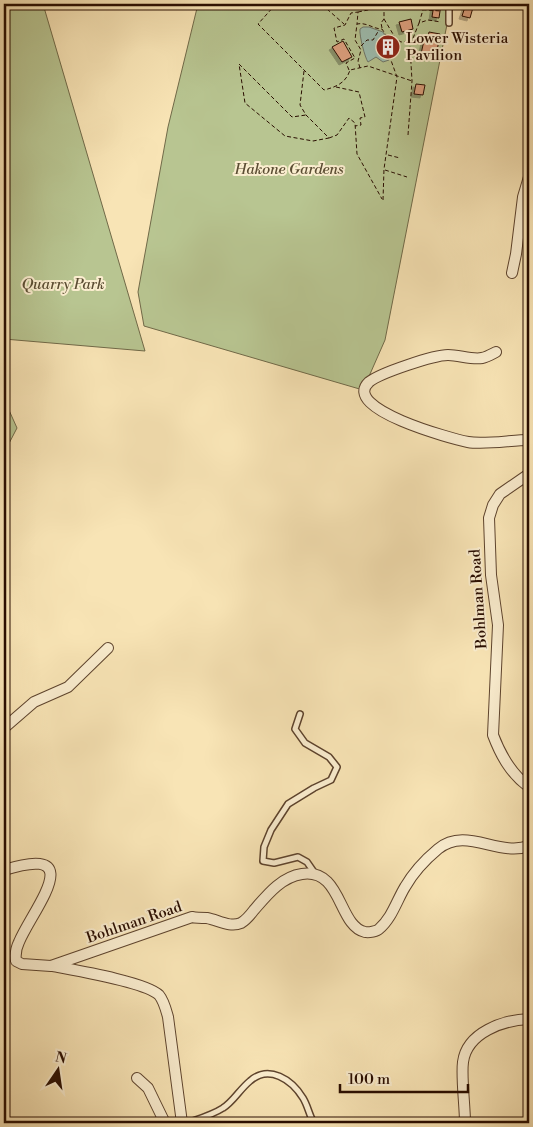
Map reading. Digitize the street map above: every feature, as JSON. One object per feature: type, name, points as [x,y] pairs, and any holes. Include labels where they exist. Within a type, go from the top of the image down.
[{"type":"street","points":[[512,273],[523,197],[529,177]]},
{"type":"street","points":[[496,352],[482,358],[446,355],[404,366],[369,382],[365,389],[365,396],[371,405],[389,416],[470,443],[529,440]]},
{"type":"street","name":"Bohlman Road","points":[[529,474],[500,494],[493,504],[489,518],[491,575],[498,624],[494,735],[500,753],[517,779],[529,787]]},
{"type":"street","points":[[4,728],[34,702],[68,687],[108,648]]},
{"type":"street","points":[[316,876],[324,879],[330,885],[351,921],[358,929],[366,933],[378,930],[419,869],[438,849],[451,841],[467,839],[506,849],[529,846]]},
{"type":"street","name":"Bohlman Road","points":[[4,870],[35,863],[45,865],[49,870],[51,878],[48,889],[18,942],[15,954],[16,961],[22,964],[51,966],[192,917],[209,918],[226,924],[240,923],[249,916],[272,888],[294,876],[304,874],[316,876]]},
{"type":"street","points":[[51,966],[118,980],[159,995],[163,1001],[169,1023],[182,1123]]},
{"type":"street","points":[[465,1123],[463,1062],[466,1052],[475,1040],[490,1029],[514,1020],[529,1019]]},
{"type":"street","points":[[137,1078],[148,1088],[165,1123]]},
{"type":"lane","points":[[449,4],[449,23]]},
{"type":"lane","points":[[300,714],[295,729],[305,743],[329,758],[337,767],[331,780],[288,804],[271,830],[264,847],[263,861],[274,863],[298,856],[307,862],[316,876]]},
{"type":"lane","points":[[187,1123],[223,1108],[250,1080],[258,1074],[265,1073],[274,1074],[286,1079],[304,1099],[308,1114],[314,1123]]},
{"type":"path","points":[[276,4],[258,24],[324,90],[336,87],[347,78],[350,70]]},
{"type":"path","points":[[331,4],[328,9],[345,25]]},
{"type":"path","points":[[384,4],[384,19],[396,39],[401,42],[412,41]]},
{"type":"path","points":[[350,70],[346,63],[355,58],[344,38],[338,42],[334,28],[345,25],[351,13],[384,7],[449,11]]},
{"type":"path","points":[[408,135],[412,81],[410,46],[423,9]]},
{"type":"path","points":[[358,12],[355,40],[360,46],[358,62],[360,68]]},
{"type":"path","points":[[360,46],[366,43],[367,40],[375,38],[384,19]]},
{"type":"path","points":[[419,23],[428,20],[449,23]]},
{"type":"path","points":[[357,24],[370,24],[380,29],[388,38],[389,43]]},
{"type":"path","points":[[306,115],[292,117],[239,64],[244,102],[285,136],[313,142],[337,135],[349,118],[355,123],[357,154],[383,200],[384,169],[397,77],[388,52]]},
{"type":"path","points":[[350,70],[373,67],[412,81]]},
{"type":"path","points":[[304,71],[300,105],[306,115],[329,138]]},
{"type":"path","points":[[336,87],[359,92],[365,117],[360,118],[361,125],[355,126]]},
{"type":"path","points":[[387,155],[400,158]]},
{"type":"path","points":[[384,169],[407,177]]},
{"type":"green space","name":"Quarry Park","points":[[4,4],[43,4],[145,351],[4,339]]},
{"type":"green space","name":"Hakone Gardens","points":[[198,4],[451,4],[385,340],[363,390],[144,326],[138,292],[168,127]]},
{"type":"green space","points":[[4,399],[17,428],[4,453]]},
{"type":"shaded area","points":[[363,27],[383,32],[388,41],[387,53],[389,60],[383,62],[376,57],[368,62],[360,36],[360,29]]},
{"type":"building","points":[[434,4],[441,4],[439,18],[432,17]]},
{"type":"building","points":[[466,4],[474,4],[470,18],[462,16]]},
{"type":"building","points":[[411,19],[413,29],[402,32],[399,22]]},
{"type":"building","points":[[429,32],[440,34],[437,51],[433,50],[432,56],[421,54],[425,36],[428,37]]},
{"type":"building","points":[[343,41],[352,57],[342,62],[332,47]]},
{"type":"building","points":[[416,84],[425,85],[423,95],[414,94]]},
{"type":"place","name":"Lower Wisteria Pavilion","points":[[388,47]]}]
